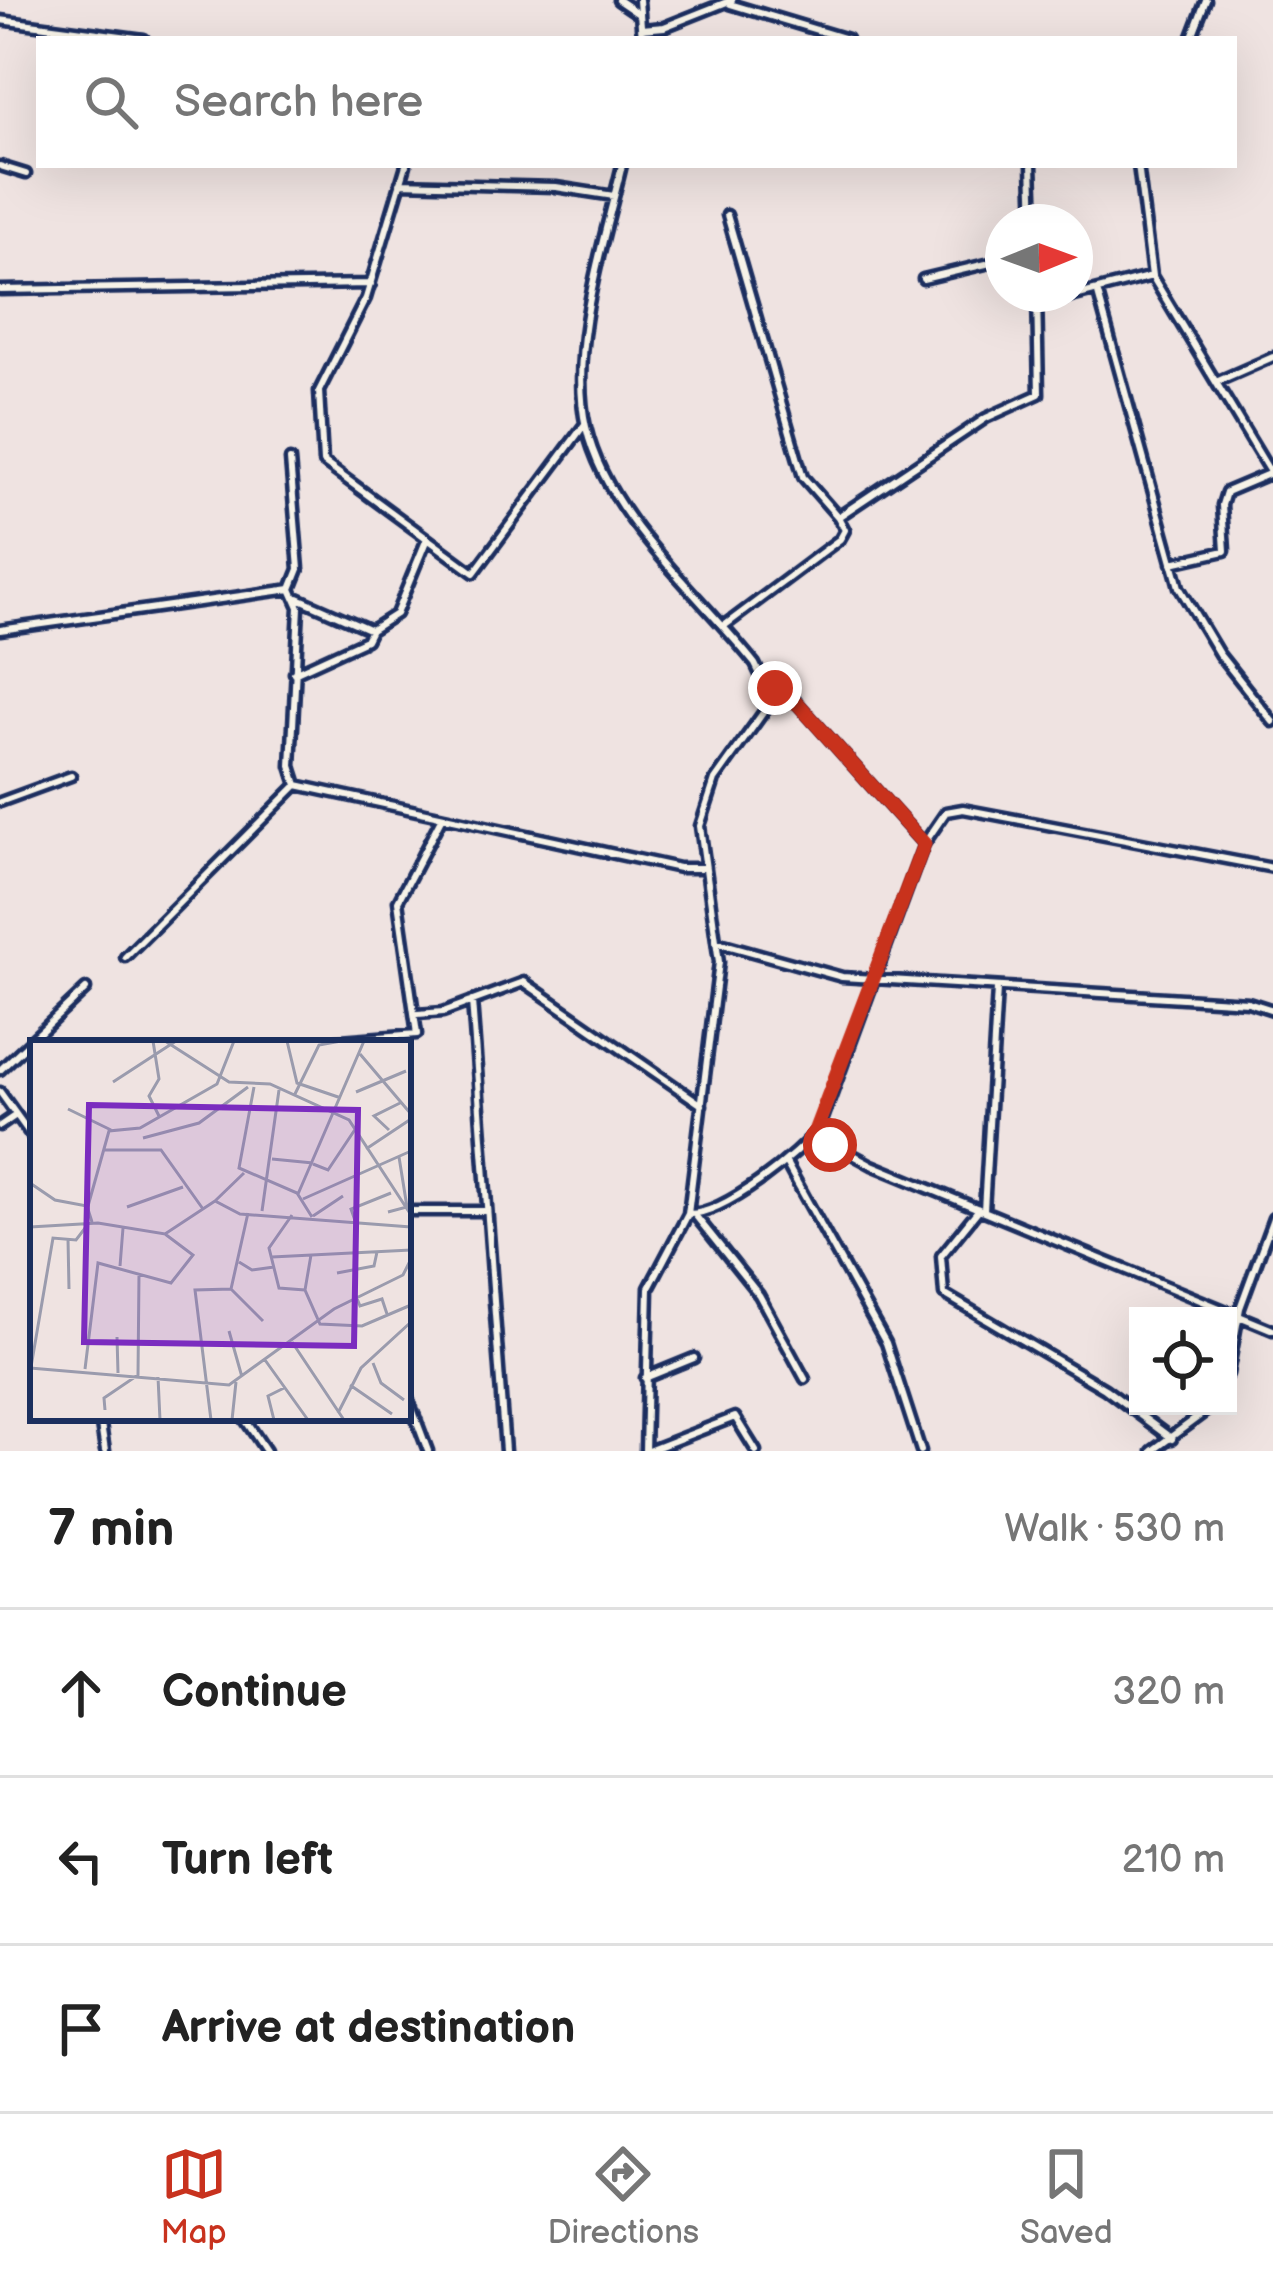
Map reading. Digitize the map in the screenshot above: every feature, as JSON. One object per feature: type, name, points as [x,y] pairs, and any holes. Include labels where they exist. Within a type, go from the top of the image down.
[{"type":"street","points":[[618,0],[640,15]]},
{"type":"street","points":[[639,0],[642,36]]},
{"type":"street","points":[[1192,36],[1206,0]]},
{"type":"street","points":[[642,29],[731,2],[838,36]]},
{"type":"street","points":[[0,20],[121,36]]},
{"type":"street","points":[[0,166],[26,175]]},
{"type":"street","points":[[405,168],[371,284],[321,386],[321,458],[474,573],[585,424]]},
{"type":"street","points":[[621,168],[599,248],[586,338],[585,424],[627,509],[755,664],[767,689],[760,719],[716,780],[700,826],[720,944],[692,1214],[649,1288],[646,1451],[737,1417],[756,1451]]},
{"type":"street","points":[[1032,168],[1033,204]]},
{"type":"street","points":[[1138,168],[1152,276],[1272,475],[1226,492],[1222,506],[1225,551],[1172,563]]},
{"type":"street","points":[[400,183],[556,187],[614,196]]},
{"type":"street","points":[[724,626],[840,539],[844,530],[803,477],[727,215]]},
{"type":"street","points":[[923,279],[985,264]]},
{"type":"street","points":[[1093,295],[1152,276]]},
{"type":"street","points":[[0,290],[371,284]]},
{"type":"street","points":[[1098,294],[1172,563],[1198,622],[1273,722]]},
{"type":"street","points":[[838,517],[986,418],[1039,394],[1038,312]]},
{"type":"street","points":[[1216,382],[1273,357]]},
{"type":"street","points":[[290,460],[299,569],[291,589]]},
{"type":"street","points":[[294,673],[366,640],[371,630],[396,614],[426,541]]},
{"type":"street","points":[[0,630],[271,588],[291,589],[298,598],[371,630]]},
{"type":"street","points":[[297,785],[291,766],[298,598]]},
{"type":"street","points":[[767,689],[785,691],[924,844]]},
{"type":"street","points":[[0,802],[71,776]]},
{"type":"street","points":[[297,785],[680,868],[705,868]]},
{"type":"street","points":[[125,957],[297,785]]},
{"type":"street","points":[[692,1214],[729,1200],[814,1134],[924,844],[940,817],[963,809],[1273,868]]},
{"type":"street","points":[[358,1040],[413,1037],[419,1032],[398,901],[442,818]]},
{"type":"street","points":[[720,944],[821,972],[875,979],[1248,1001],[1273,1010]]},
{"type":"street","points":[[418,1014],[443,1012],[519,982],[538,988],[667,1086],[702,1106]]},
{"type":"street","points":[[32,1040],[86,989]]},
{"type":"street","points":[[997,989],[981,1210],[941,1256],[944,1294],[1105,1389],[1172,1439]]},
{"type":"street","points":[[472,1001],[505,1451]]},
{"type":"street","points":[[0,1070],[30,1042]]},
{"type":"street","points":[[0,1092],[30,1134]]},
{"type":"street","points":[[0,1126],[16,1115]]},
{"type":"street","points":[[814,1134],[848,1154],[1273,1330]]},
{"type":"street","points":[[785,1161],[886,1343],[922,1451]]},
{"type":"street","points":[[411,1211],[486,1211]]},
{"type":"street","points":[[692,1214],[759,1295],[805,1378]]},
{"type":"street","points":[[1237,1327],[1273,1218]]},
{"type":"street","points":[[645,1378],[694,1358]]},
{"type":"street","points":[[411,1406],[428,1451]]},
{"type":"street","points":[[1152,1451],[1202,1415]]},
{"type":"street","points":[[100,1421],[105,1451]]},
{"type":"street","points":[[246,1421],[266,1451]]},
{"type":"route","points":[[775,688],[799,705],[924,844],[814,1134],[830,1145]]}]
